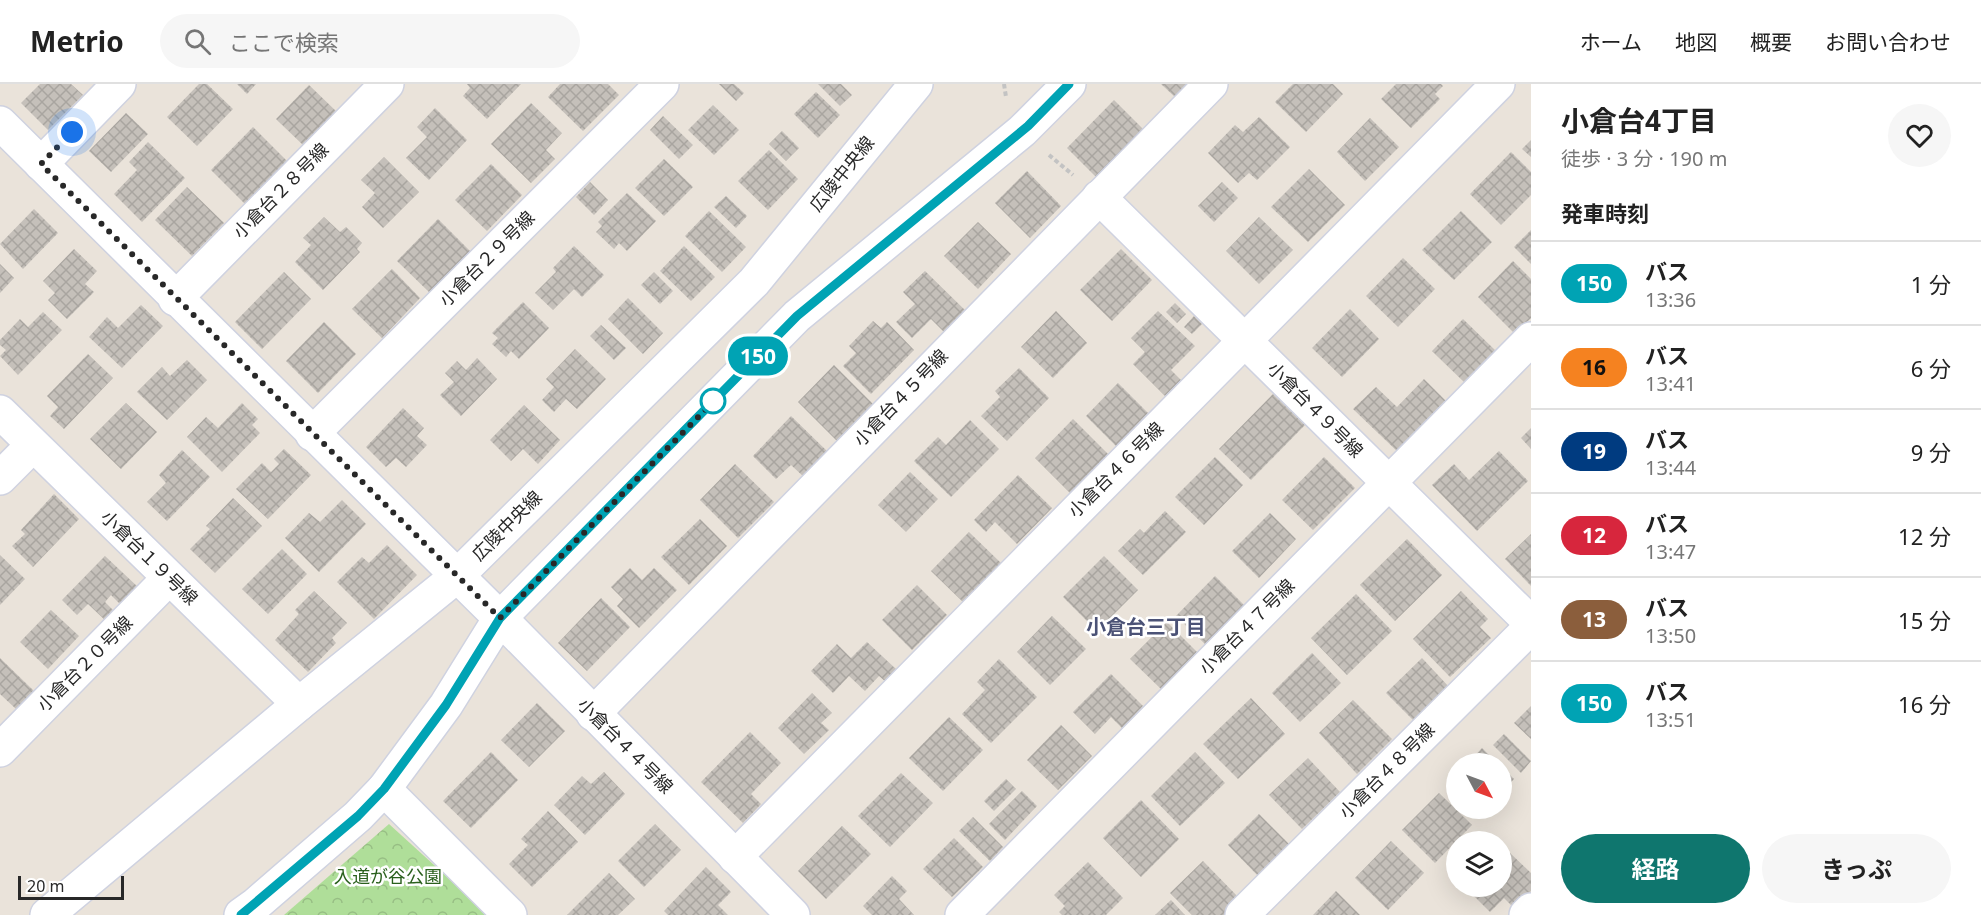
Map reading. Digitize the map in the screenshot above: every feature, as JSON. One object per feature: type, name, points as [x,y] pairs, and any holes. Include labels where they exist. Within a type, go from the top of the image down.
[{"type":"street","points":[[41,164],[119,84]]},
{"type":"street","name":"小倉台２８号線","points":[[175,298],[387,84]]},
{"type":"street","name":"小倉台２９号線","points":[[312,434],[662,84]]},
{"type":"street","name":"広陵中央線","points":[[47,915],[299,704],[457,576],[754,282],[916,84]]},
{"type":"street","points":[[241,915],[358,816],[384,789],[446,705],[500,618],[797,316],[1028,126],[1069,84]]},
{"type":"street","name":"小倉台４５号線","points":[[593,714],[1211,84]]},
{"type":"street","name":"小倉台４６号線","points":[[735,856],[1498,84]]},
{"type":"street","name":"小倉台４４号線","points":[[0,123],[500,618],[793,915]]},
{"type":"street","name":"小倉台４９号線","points":[[1099,196],[1531,625]]},
{"type":"street","name":"小倉台４７号線","points":[[962,915],[1531,339]]},
{"type":"street","name":"小倉台１９号線","points":[[0,412],[299,704]]},
{"type":"street","points":[[0,478],[33,445]]},
{"type":"street","name":"小倉台２０号線","points":[[0,750],[169,578]]},
{"type":"street","name":"小倉台４８号線","points":[[1242,915],[1531,625]]},
{"type":"street","points":[[384,789],[510,915]]},
{"type":"street","points":[[1526,915],[1531,910]]},
{"type":"path","points":[[1046,153],[1099,196]]},
{"type":"green space","name":"入道が谷公園","points":[[389,824],[489,915],[284,915]]},
{"type":"building","points":[[40,84],[71,84],[83,95],[48,130],[21,103]]},
{"type":"building","points":[[199,84],[207,84],[233,109],[197,146],[167,117]]},
{"type":"building","points":[[237,84],[256,84],[247,94]]},
{"type":"building","points":[[467,84],[521,84],[487,119],[463,96],[470,88]]},
{"type":"building","points":[[560,84],[608,84],[619,95],[583,131],[548,97]]},
{"type":"building","points":[[719,84],[734,84],[744,93],[736,101]]},
{"type":"building","points":[[818,84],[841,84],[852,95],[840,106]]},
{"type":"building","points":[[1161,84],[1189,84],[1176,98]]},
{"type":"building","points":[[1293,84],[1333,84],[1343,94],[1306,132],[1275,102]]},
{"type":"building","points":[[1396,84],[1441,84],[1443,86],[1435,94],[1440,99],[1411,128],[1381,99]]},
{"type":"building","points":[[309,85],[338,113],[304,146],[276,119]]},
{"type":"building","points":[[816,92],[840,115],[818,138],[794,114]]},
{"type":"building","points":[[1114,100],[1144,130],[1097,178],[1067,148]]},
{"type":"building","points":[[531,103],[562,133],[546,150],[555,159],[531,183],[491,144]]},
{"type":"building","points":[[713,105],[739,130],[714,155],[688,130]]},
{"type":"building","points":[[435,108],[467,140],[429,180],[406,158],[427,137],[417,127]]},
{"type":"building","points":[[126,113],[148,134],[111,172],[89,151]]},
{"type":"building","points":[[663,116],[693,145],[679,159],[650,130]]},
{"type":"building","points":[[1259,117],[1290,147],[1257,180],[1249,173],[1238,183],[1208,153],[1235,125],[1243,132]]},
{"type":"building","points":[[1370,118],[1399,147],[1365,181],[1337,152]]},
{"type":"building","points":[[253,127],[288,162],[246,205],[211,170]]},
{"type":"building","points":[[782,131],[799,148],[786,161],[769,144]]},
{"type":"building","points":[[1531,140],[1531,157],[1522,149]]},
{"type":"building","points":[[148,142],[185,178],[142,222],[114,194],[137,170],[129,162]]},
{"type":"building","points":[[769,150],[798,179],[768,210],[738,181]]},
{"type":"building","points":[[1511,152],[1531,172],[1531,195],[1501,225],[1470,194]]},
{"type":"building","points":[[384,157],[419,192],[383,228],[362,207],[375,193],[361,180]]},
{"type":"building","points":[[664,159],[693,187],[664,216],[635,188]]},
{"type":"building","points":[[491,164],[522,195],[487,231],[455,200]]},
{"type":"building","points":[[1309,169],[1345,205],[1308,242],[1271,207]]},
{"type":"building","points":[[1027,171],[1061,206],[1030,238],[995,203]]},
{"type":"building","points":[[590,182],[608,200],[594,215],[576,197]]},
{"type":"building","points":[[1222,182],[1238,198],[1214,222],[1198,206]]},
{"type":"building","points":[[187,187],[224,223],[192,256],[155,220]]},
{"type":"building","points":[[627,193],[656,221],[627,251],[619,243],[614,249],[596,232],[602,226],[598,222]]},
{"type":"building","points":[[726,196],[747,216],[736,228],[714,207]]},
{"type":"building","points":[[34,209],[58,233],[23,269],[0,244]]},
{"type":"building","points":[[709,211],[746,247],[722,272],[685,236]]},
{"type":"building","points":[[1461,211],[1492,242],[1454,280],[1422,250]]},
{"type":"building","points":[[324,217],[340,232],[346,227],[362,243],[357,249],[360,252],[323,290],[295,262],[311,245],[303,238]]},
{"type":"building","points":[[1259,217],[1293,250],[1259,284],[1226,251]]},
{"type":"building","points":[[438,219],[471,252],[431,294],[397,261]]},
{"type":"building","points":[[978,222],[1011,254],[978,289],[944,256]]},
{"type":"building","points":[[1531,230],[1531,264],[1514,247]]},
{"type":"building","points":[[574,246],[604,275],[582,297],[574,289],[553,310],[535,293],[556,272],[553,268]]},
{"type":"building","points":[[684,246],[715,277],[691,301],[660,271]]},
{"type":"building","points":[[74,249],[97,271],[85,284],[94,292],[67,319],[48,300],[55,293],[43,281]]},
{"type":"building","points":[[1121,249],[1152,280],[1112,321],[1080,290]]},
{"type":"building","points":[[1403,258],[1435,289],[1398,327],[1366,296]]},
{"type":"building","points":[[1513,261],[1531,279],[1531,318],[1515,334],[1478,297]]},
{"type":"building","points":[[0,264],[14,278],[0,293]]},
{"type":"building","points":[[392,269],[420,298],[382,338],[352,309]]},
{"type":"building","points":[[925,271],[969,314],[948,336],[931,319],[912,338],[896,322],[915,304],[903,292]]},
{"type":"building","points":[[284,272],[311,299],[262,349],[235,322]]},
{"type":"building","points":[[654,272],[673,291],[660,304],[641,285]]},
{"type":"building","points":[[628,298],[663,333],[643,354],[608,319]]},
{"type":"building","points":[[523,302],[549,328],[519,359],[511,351],[506,357],[492,344],[498,338],[492,333]]},
{"type":"building","points":[[1175,303],[1186,314],[1177,323],[1166,312]]},
{"type":"building","points":[[141,305],[163,326],[122,368],[89,337],[107,317],[118,328]]},
{"type":"building","points":[[1350,309],[1379,339],[1342,377],[1312,348]]},
{"type":"building","points":[[1056,311],[1087,343],[1053,378],[1021,347]]},
{"type":"building","points":[[1158,311],[1195,346],[1171,370],[1181,380],[1165,396],[1133,364],[1145,352],[1131,338]]},
{"type":"building","points":[[43,312],[62,330],[18,375],[0,356],[6,350],[0,345],[0,340],[20,319],[28,327]]},
{"type":"building","points":[[1194,316],[1202,324],[1192,334],[1184,327]]},
{"type":"building","points":[[1463,319],[1497,352],[1466,384],[1432,351]]},
{"type":"building","points":[[873,321],[881,328],[887,322],[914,350],[871,394],[843,366],[856,353],[849,346]]},
{"type":"building","points":[[324,322],[356,354],[318,393],[286,361]]},
{"type":"building","points":[[601,325],[626,348],[614,360],[590,336]]},
{"type":"building","points":[[575,349],[606,379],[577,409],[566,399],[554,412],[542,400],[554,387],[546,379]]},
{"type":"building","points":[[88,354],[113,378],[64,429],[50,416],[58,407],[47,396]]},
{"type":"building","points":[[477,358],[497,379],[461,416],[440,395],[454,382],[445,373],[457,361],[466,370]]},
{"type":"building","points":[[187,360],[207,380],[167,420],[137,392],[162,367],[170,376]]},
{"type":"building","points":[[834,365],[874,405],[837,441],[798,402]]},
{"type":"building","points":[[1019,368],[1049,398],[1007,441],[981,416],[1000,397],[995,391]]},
{"type":"building","points":[[1424,379],[1450,405],[1401,455],[1353,409],[1376,387],[1397,407]]},
{"type":"building","points":[[1118,383],[1148,413],[1116,446],[1086,416]]},
{"type":"building","points":[[1273,394],[1305,425],[1251,480],[1219,449]]},
{"type":"building","points":[[126,403],[157,432],[121,469],[90,439]]},
{"type":"building","points":[[242,403],[258,419],[252,425],[260,433],[222,472],[187,437],[206,417],[218,428]]},
{"type":"building","points":[[524,405],[560,440],[538,464],[523,449],[511,461],[490,440]]},
{"type":"building","points":[[403,408],[424,428],[417,436],[427,445],[406,467],[396,458],[386,467],[366,447]]},
{"type":"building","points":[[791,416],[829,453],[805,478],[791,465],[776,479],[753,456]]},
{"type":"building","points":[[1073,419],[1111,457],[1073,496],[1035,458]]},
{"type":"building","points":[[970,420],[999,449],[951,497],[914,461],[938,437],[946,445]]},
{"type":"building","points":[[1531,428],[1531,449],[1521,438]]},
{"type":"building","points":[[284,449],[311,475],[268,519],[236,489],[262,463],[271,472],[279,464],[274,459]]},
{"type":"building","points":[[182,450],[210,477],[167,521],[147,502],[166,483],[159,475]]},
{"type":"building","points":[[1499,451],[1528,481],[1477,531],[1432,485],[1454,464],[1469,480]]},
{"type":"building","points":[[1215,457],[1243,485],[1204,525],[1175,497]]},
{"type":"building","points":[[1324,457],[1355,488],[1313,530],[1282,500]]},
{"type":"building","points":[[735,464],[774,502],[738,538],[700,500]]},
{"type":"building","points":[[910,472],[938,499],[906,532],[878,505]]},
{"type":"building","points":[[1018,475],[1052,508],[1017,544],[995,522],[986,532],[974,520]]},
{"type":"building","points":[[54,494],[79,519],[33,567],[12,546],[25,534],[21,530]]},
{"type":"building","points":[[233,498],[262,526],[215,573],[190,549],[210,529],[206,526]]},
{"type":"building","points":[[342,500],[366,524],[319,572],[285,538],[309,513],[320,522]]},
{"type":"building","points":[[1165,511],[1186,532],[1143,575],[1118,551],[1140,529],[1144,533]]},
{"type":"building","points":[[1270,513],[1296,539],[1259,578],[1232,551]]},
{"type":"building","points":[[700,519],[727,546],[689,585],[661,557]]},
{"type":"building","points":[[969,532],[1003,565],[965,604],[931,571]]},
{"type":"building","points":[[1531,534],[1531,586],[1505,559]]},
{"type":"building","points":[[1407,539],[1442,575],[1395,621],[1360,585]]},
{"type":"building","points":[[387,545],[417,575],[374,619],[337,582],[362,557],[369,563]]},
{"type":"building","points":[[282,549],[307,574],[268,614],[242,589]]},
{"type":"building","points":[[0,555],[25,579],[0,605]]},
{"type":"building","points":[[105,556],[139,588],[122,606],[111,595],[105,602],[116,613],[107,622],[88,604],[77,615],[62,600]]},
{"type":"building","points":[[1104,556],[1138,590],[1097,631],[1063,597]]},
{"type":"building","points":[[630,568],[642,580],[654,568],[677,590],[639,628],[617,606],[623,599],[611,587]]},
{"type":"building","points":[[1215,576],[1244,605],[1205,644],[1176,616]]},
{"type":"building","points":[[917,585],[947,615],[912,650],[882,620]]},
{"type":"building","points":[[314,591],[347,623],[332,638],[336,643],[308,672],[275,640],[299,614],[295,610]]},
{"type":"building","points":[[1461,591],[1488,619],[1480,627],[1491,638],[1450,677],[1413,639]]},
{"type":"building","points":[[1356,594],[1392,631],[1347,675],[1311,638]]},
{"type":"building","points":[[601,598],[630,627],[587,671],[558,643]]},
{"type":"building","points":[[51,610],[79,636],[48,669],[20,642]]},
{"type":"building","points":[[1052,616],[1086,649],[1050,685],[1017,652]]},
{"type":"building","points":[[1167,622],[1197,652],[1161,689],[1130,659]]},
{"type":"building","points":[[867,642],[897,670],[886,682],[879,676],[865,691],[849,676],[833,693],[811,671],[837,644],[851,658]]},
{"type":"building","points":[[1312,653],[1341,683],[1300,722],[1272,693]]},
{"type":"building","points":[[0,658],[34,691],[16,709],[0,694]]},
{"type":"building","points":[[1422,658],[1450,688],[1415,722],[1386,693]]},
{"type":"building","points":[[999,659],[1037,697],[991,743],[962,714],[985,690],[977,682]]},
{"type":"building","points":[[1111,674],[1143,706],[1122,728],[1111,717],[1095,734],[1073,712]]},
{"type":"building","points":[[812,693],[832,713],[821,723],[829,730],[804,754],[778,728]]},
{"type":"building","points":[[1251,698],[1285,734],[1238,779],[1203,744]]},
{"type":"building","points":[[1353,700],[1392,739],[1357,774],[1319,733]]},
{"type":"building","points":[[537,703],[565,731],[529,767],[501,740]]},
{"type":"building","points":[[1531,706],[1531,739],[1514,723]]},
{"type":"building","points":[[949,717],[983,750],[943,791],[909,758]]},
{"type":"building","points":[[1061,725],[1092,756],[1058,790],[1027,760]]},
{"type":"building","points":[[750,732],[781,763],[751,794],[761,804],[743,823],[701,782]]},
{"type":"building","points":[[1504,734],[1531,761],[1521,773],[1512,764],[1512,753],[1501,753],[1493,745]]},
{"type":"building","points":[[1482,748],[1487,753],[1477,753]]},
{"type":"building","points":[[491,752],[518,780],[471,828],[443,801]]},
{"type":"building","points":[[1195,752],[1225,783],[1180,826],[1151,796]]},
{"type":"building","points":[[1308,758],[1340,792],[1302,829],[1269,795]]},
{"type":"building","points":[[604,772],[625,794],[585,835],[554,805],[582,776],[591,784]]},
{"type":"building","points":[[901,773],[933,803],[890,847],[858,816]]},
{"type":"building","points":[[1006,779],[1016,789],[994,811],[984,801]]},
{"type":"building","points":[[1022,791],[1037,806],[1005,840],[989,824]]},
{"type":"building","points":[[1439,793],[1446,800],[1446,819],[1466,819],[1472,825],[1466,831],[1446,831],[1446,852],[1435,863],[1402,830]]},
{"type":"building","points":[[1141,800],[1179,839],[1141,877],[1103,838]]},
{"type":"building","points":[[548,811],[578,842],[532,887],[509,864],[528,845],[521,839]]},
{"type":"building","points":[[1259,814],[1293,848],[1261,879],[1228,845]]},
{"type":"building","points":[[973,817],[1003,847],[990,861],[959,831]]},
{"type":"building","points":[[655,824],[681,850],[644,887],[618,861]]},
{"type":"building","points":[[842,826],[871,854],[826,899],[798,871]]},
{"type":"building","points":[[954,838],[983,867],[952,897],[923,869]]},
{"type":"building","points":[[1391,841],[1424,873],[1388,910],[1355,878]]},
{"type":"building","points":[[1512,855],[1531,873],[1531,891],[1514,908],[1504,898],[1490,912],[1475,897],[1512,897]]},
{"type":"building","points":[[1203,861],[1241,900],[1226,915],[1192,915],[1170,893]]},
{"type":"building","points":[[1088,862],[1123,898],[1106,915],[1062,915],[1059,912],[1065,906],[1054,895]]},
{"type":"building","points":[[706,867],[731,892],[718,905],[728,915],[668,915],[664,911]]},
{"type":"building","points":[[609,873],[635,899],[618,915],[567,915]]},
{"type":"building","points":[[892,876],[907,891],[899,899],[914,915],[872,915],[863,906]]},
{"type":"building","points":[[1336,891],[1360,915],[1313,915]]},
{"type":"building","points":[[1171,900],[1185,915],[1155,915]]},
{"type":"bus line","name":"150","points":[[241,915],[358,816],[384,789],[446,705],[500,618],[797,316],[1028,126],[1069,84]]},
{"type":"district","name":"小倉台三丁目","points":[[1146,627]]},
{"type":"route","points":[[72,132],[41,164],[190,314],[500,618],[715,400],[713,401]]}]
